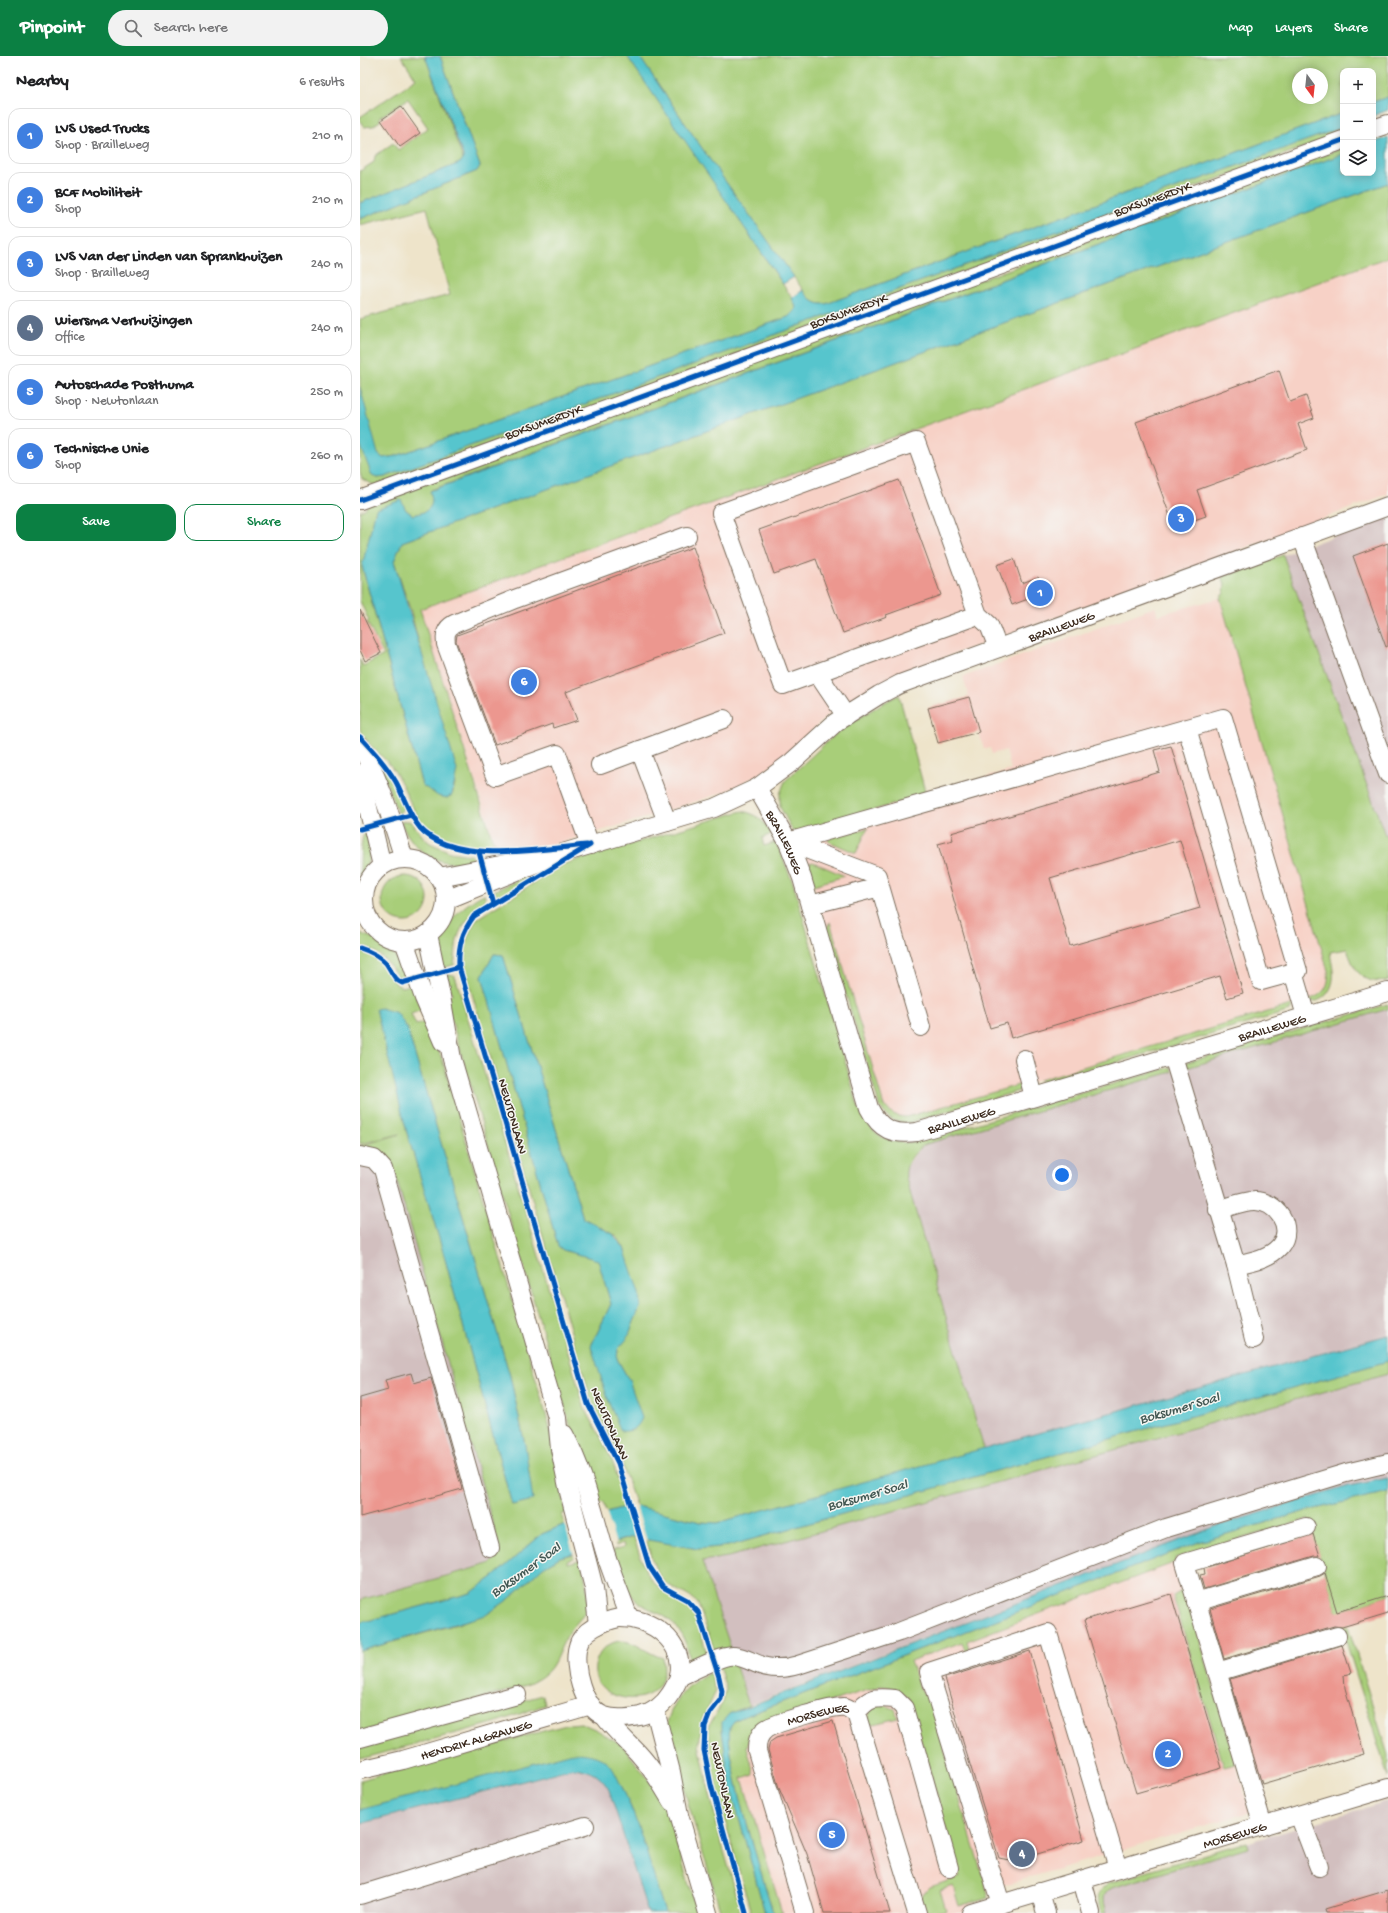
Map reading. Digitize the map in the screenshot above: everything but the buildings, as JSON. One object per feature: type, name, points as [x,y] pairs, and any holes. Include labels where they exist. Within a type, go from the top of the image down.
[{"type":"street","points":[[1376,128],[1388,124]]},
{"type":"street","name":"BOKSUMERDYK","points":[[360,500],[1340,141]]},
{"type":"street","points":[[978,615],[783,685],[721,513],[916,442],[978,615],[989,625],[998,648]]},
{"type":"street","name":"BRAILLEWEG","points":[[446,900],[556,855],[714,808],[757,788],[792,762],[836,722],[879,695],[900,684],[1388,506]]},
{"type":"street","points":[[590,845],[557,754],[495,776],[446,644],[446,632],[449,627],[454,624],[515,599],[687,536]]},
{"type":"street","points":[[1302,537],[1388,774]]},
{"type":"street","points":[[817,673],[846,716]]},
{"type":"street","points":[[788,842],[976,788],[1187,728],[1223,718],[1298,971],[1261,981],[1187,728]]},
{"type":"street","points":[[600,764],[724,719]]},
{"type":"street","points":[[360,744],[380,786],[404,859]]},
{"type":"street","points":[[640,750],[667,822]]},
{"type":"street","points":[[360,774],[382,866]]},
{"type":"street","name":"BRAILLEWEG","points":[[757,788],[788,842],[810,906],[869,1108],[879,1124],[895,1132],[917,1132],[1388,992]]},
{"type":"street","points":[[788,842],[877,876],[921,1027]]},
{"type":"street","name":"BRAILLEWEG","points":[[439,877],[508,862],[556,855]]},
{"type":"street","points":[[404,859],[417,861],[428,867],[439,877],[444,887],[446,900],[444,913],[437,925],[428,934],[416,940],[404,941],[390,939],[365,922],[365,910],[362,898],[366,886],[372,876],[382,866],[404,859]]},
{"type":"street","points":[[810,906],[880,887]]},
{"type":"street","points":[[428,934],[452,1059],[556,1418],[560,1449],[573,1510],[587,1557],[594,1588],[598,1625]]},
{"type":"street","points":[[404,941],[424,998],[452,1059]]},
{"type":"street","points":[[1293,972],[1306,1016]]},
{"type":"street","points":[[1173,1056],[1218,1210],[1236,1265],[1254,1339]]},
{"type":"street","points":[[1024,1059],[1034,1096]]},
{"type":"street","points":[[360,1156],[374,1159],[383,1169],[490,1548]]},
{"type":"street","points":[[1218,1210],[1246,1202],[1265,1202],[1274,1208],[1285,1223],[1286,1236],[1280,1246],[1272,1253],[1262,1258],[1236,1265]]},
{"type":"street","points":[[556,1418],[572,1448],[605,1552],[629,1618]]},
{"type":"street","points":[[679,1677],[697,1668],[733,1655],[751,1660],[766,1667],[784,1668],[826,1657],[899,1632],[1166,1528],[1346,1473],[1388,1463]]},
{"type":"street","points":[[1263,1826],[1185,1563],[1306,1527]]},
{"type":"street","points":[[1196,1602],[1317,1566]]},
{"type":"street","points":[[597,1710],[628,1718],[642,1716],[656,1710],[667,1699],[679,1677],[680,1665],[678,1654],[668,1636],[644,1622],[629,1618],[608,1620],[598,1625],[588,1633],[578,1646],[578,1676],[597,1710],[639,1754],[661,1782],[679,1815]]},
{"type":"street","points":[[1001,1904],[929,1672],[1048,1633],[1118,1869]]},
{"type":"street","points":[[1217,1672],[1337,1636]]},
{"type":"street","points":[[360,1738],[517,1695]]},
{"type":"street","points":[[856,1713],[864,1702],[877,1697],[894,1699],[904,1708],[949,1868]]},
{"type":"street","name":"MORSEWEG","points":[[805,1913],[757,1751],[757,1740],[765,1730],[776,1724],[831,1708],[845,1707],[856,1713],[917,1913]]},
{"type":"street","name":"HENDRIK ALGRAWEG","points":[[360,1770],[597,1710]]},
{"type":"street","points":[[656,1710],[671,1772],[679,1815],[708,1913]]},
{"type":"street","name":"MORSEWEG","points":[[971,1913],[1388,1788]]},
{"type":"street","points":[[1299,1815],[1320,1867]]},
{"type":"street","points":[[360,1895],[586,1826]]},
{"type":"street","points":[[1082,1880],[1091,1913]]},
{"type":"street","points":[[1040,1892],[1046,1913]]},
{"type":"shaded area","points":[[1388,257],[1388,494],[1114,597],[895,675],[829,714],[793,749],[763,772],[727,791],[658,814],[549,846],[499,848],[496,845],[420,609]]},
{"type":"shaded area","points":[[1388,516],[1388,834],[1385,836],[1283,555]]},
{"type":"shaded area","points":[[1220,598],[1328,971],[1329,978],[1326,987],[1315,997],[1039,1080],[906,1117],[898,1117],[890,1112],[883,1103],[830,923],[826,929],[809,867],[794,833],[1011,770],[1006,750],[992,754],[990,748],[984,749],[963,677],[1155,607],[1158,615]]},
{"type":"shaded area","points":[[1388,1009],[1388,1335],[984,1449],[906,1178],[905,1172],[916,1153],[926,1144]]},
{"type":"shaded area","points":[[360,1148],[373,1150],[382,1154],[388,1160],[395,1173],[499,1546],[499,1552],[496,1559],[489,1564],[360,1600]]},
{"type":"shaded area","points":[[1388,1361],[1388,1478],[1349,1486],[1214,1527],[749,1705],[698,1549],[728,1546]]},
{"type":"shaded area","points":[[1173,1552],[1250,1812],[970,1895],[975,1913],[773,1913],[742,1803],[735,1720]]},
{"type":"shaded area","points":[[573,1768],[596,1773],[605,1782],[609,1790],[648,1913],[360,1913],[360,1824]]},
{"type":"shaded area","points":[[1388,1801],[1388,1913],[1107,1913],[1103,1897],[1106,1891],[1112,1888],[1248,1847],[1246,1843]]},
{"type":"green space","points":[[401,56],[425,56],[463,159],[460,163],[360,203],[360,171],[374,162],[375,156],[393,143],[398,150],[428,128],[408,99],[380,117],[380,121],[373,126],[364,127],[360,121],[360,117],[416,79]]},
{"type":"green space","points":[[440,56],[627,56],[792,298],[796,307],[795,311],[788,317],[396,456],[383,458],[378,454],[373,442],[360,387],[360,319],[450,295],[427,208],[360,225],[360,219],[477,171],[480,166]]},
{"type":"green space","points":[[639,56],[1388,56],[1388,97],[1376,101],[1376,68],[1340,68],[1340,114],[826,304],[818,304],[810,299],[708,157]]},
{"type":"green space","points":[[1340,128],[1340,134],[376,486],[362,479],[360,472],[360,444],[377,478],[385,477]]},
{"type":"green space","points":[[1340,149],[1340,155],[431,490],[431,505],[430,508],[424,512],[413,515],[406,510],[376,509],[362,567],[422,785],[447,798],[452,795],[455,784],[411,612],[394,561],[402,542],[1388,183],[1388,257],[420,609],[492,838],[499,848],[479,848],[458,845],[439,838],[430,832],[418,818],[396,773],[370,744],[360,729],[360,660],[363,666],[384,655],[367,622],[369,621],[360,601],[360,511],[365,509],[369,502]]},
{"type":"green space","points":[[1283,555],[1385,835],[1388,834],[1388,981],[1379,982],[1365,978],[1356,969],[1347,949],[1330,952],[1333,979],[1330,990],[1320,1000],[1312,1002],[1310,999],[1319,995],[1325,989],[1328,981],[1328,971],[1220,598],[1224,593],[1225,585],[1222,577]]},
{"type":"green space","points":[[899,695],[926,795],[794,833],[780,807],[780,794],[785,781],[841,729]]},
{"type":"green space","points":[[379,763],[389,775],[403,804],[404,808],[398,814]]},
{"type":"green space","points":[[742,811],[748,812],[760,819],[772,834],[762,838],[764,846],[776,842],[793,883],[858,1106],[867,1123],[879,1135],[895,1142],[914,1142],[1171,1067],[1172,1072],[926,1144],[908,1163],[906,1178],[984,1449],[717,1523],[700,1522],[636,1506],[619,1456],[592,1403],[465,970],[464,955],[466,942],[470,930],[478,918],[564,864]],"holes":[[[494,954],[503,955],[583,1218],[617,1236],[624,1248],[640,1307],[627,1338],[618,1349],[617,1359],[629,1380],[591,1346],[611,1304],[598,1259],[563,1250],[558,1246],[482,976]]]},
{"type":"green space","points":[[403,821],[409,821],[412,823],[430,843],[450,852],[470,855],[476,861],[452,863],[431,857],[414,844],[401,823]]},
{"type":"green space","points":[[868,828],[856,853],[828,841],[829,838]]},
{"type":"green space","points":[[365,831],[370,855],[360,877],[361,846]]},
{"type":"green space","points":[[813,862],[845,876],[814,885],[809,863]]},
{"type":"green space","points":[[529,875],[531,878],[529,880],[501,897],[497,897],[494,891]]},
{"type":"green space","points":[[400,876],[410,876],[418,880],[424,886],[428,894],[428,904],[424,912],[418,918],[410,922],[400,922],[392,918],[386,912],[382,904],[382,894],[386,886],[392,880]]},
{"type":"green space","points":[[484,894],[485,898],[482,906],[461,928],[456,943],[454,965],[442,968],[439,946],[444,930],[449,922],[463,908]]},
{"type":"green space","points":[[830,922],[883,1103],[890,1111],[896,1115],[906,1117],[1022,1084],[1019,1091],[907,1123],[890,1118],[879,1104],[826,929]]},
{"type":"green space","points":[[360,934],[369,936],[390,950],[404,970],[408,978],[407,980],[398,977],[391,966],[373,950],[360,946]]},
{"type":"green space","points":[[360,951],[381,962],[397,985],[402,987],[411,985],[422,1010],[411,1014],[416,1025],[426,1022],[442,1059],[549,1425],[566,1513],[562,1514],[565,1524],[542,1534],[494,1576],[471,1593],[360,1623],[360,1600],[489,1564],[497,1556],[499,1546],[395,1173],[382,1155],[366,1148],[360,1148],[360,1146],[400,1134],[360,1144]],"holes":[[[396,1013],[407,1028],[510,1376],[525,1445],[532,1500],[512,1505],[442,1248],[407,1133],[394,1078]]]},
{"type":"green space","points":[[447,974],[454,975],[456,979],[584,1406],[613,1462],[625,1507],[606,1512],[603,1502],[598,1503],[588,1471],[571,1428],[450,1015],[447,997],[452,995]]},
{"type":"green space","points":[[1388,1004],[1388,1009],[1183,1069],[1181,1064]]},
{"type":"green space","points":[[1291,1005],[1290,1011],[1044,1084],[1039,1080]]},
{"type":"green space","points":[[1388,1361],[1388,1374],[728,1557],[702,1561],[731,1649],[716,1655],[698,1604],[666,1583],[661,1578],[654,1566],[646,1539],[698,1549],[728,1546]]},
{"type":"green space","points":[[1388,1492],[1388,1596],[1343,1610],[1388,1755],[1388,1777],[1308,1519],[1175,1558],[1176,1562],[967,1641],[970,1653],[966,1653],[962,1642],[910,1661],[920,1688],[930,1701],[989,1897],[959,1906],[953,1886],[940,1890],[946,1910],[934,1913],[925,1909],[921,1899],[922,1895],[930,1887],[960,1877],[909,1699],[903,1693],[893,1688],[881,1686],[764,1722],[750,1739],[747,1747],[754,1774],[742,1778],[782,1913],[773,1913],[737,1786],[729,1738],[731,1725],[735,1720],[1199,1542],[1306,1511]]},
{"type":"green space","points":[[634,1537],[644,1566],[651,1579],[662,1590],[683,1601],[690,1607],[695,1616],[708,1657],[690,1662],[684,1638],[673,1623],[664,1616],[646,1607],[626,1588],[613,1550],[624,1547],[623,1543],[616,1546],[615,1542]]},
{"type":"green space","points":[[573,1554],[574,1558],[567,1560],[568,1563],[580,1560],[586,1584],[588,1598],[587,1608],[570,1631],[553,1664],[543,1676],[522,1687],[360,1732],[360,1651],[461,1623],[509,1599],[543,1567],[560,1557]]},
{"type":"green space","points":[[1185,1589],[1236,1764],[1224,1767],[1173,1596]]},
{"type":"green space","points":[[619,1641],[631,1643],[663,1658],[663,1677],[655,1690],[642,1697],[627,1698],[613,1695],[601,1686],[595,1674],[597,1659],[606,1647]]},
{"type":"green space","points":[[734,1661],[749,1705],[729,1714],[722,1730],[726,1761],[734,1800],[765,1913],[751,1913],[721,1807],[708,1750],[709,1728],[723,1702],[726,1689],[719,1666]]},
{"type":"green space","points":[[710,1673],[716,1691],[702,1721],[699,1745],[719,1834],[742,1913],[721,1913],[688,1803],[667,1725],[672,1709],[682,1694],[695,1681]]},
{"type":"green space","points":[[543,1695],[545,1705],[497,1722],[360,1759],[360,1744]]},
{"type":"green space","points":[[881,1704],[895,1709],[898,1718],[869,1725],[868,1719],[870,1710]]},
{"type":"green space","points":[[581,1723],[597,1730],[622,1745],[664,1800],[697,1913],[665,1913],[632,1810],[621,1785],[600,1758],[405,1799],[360,1810],[360,1780],[570,1724]]},
{"type":"green space","points":[[1246,1842],[1248,1847],[1112,1888],[1106,1893],[1104,1899],[1107,1913],[1101,1913],[1098,1896],[1101,1890],[1108,1883]]},
{"type":"water","points":[[425,56],[440,56],[480,166],[477,171],[360,219],[360,203],[460,163],[463,159],[463,155]]},
{"type":"water","points":[[627,56],[639,56],[708,157],[794,277],[783,284]]},
{"type":"water","points":[[1388,97],[1388,110],[1376,115],[1376,101]]},
{"type":"water","points":[[1340,114],[1340,128],[385,477],[377,478],[372,476],[360,444],[360,387],[378,454],[383,458],[396,456],[788,317],[795,311],[796,307],[792,298],[803,290],[810,299],[818,304],[826,304]]},
{"type":"water","points":[[1388,137],[1388,183],[402,542],[394,561],[457,770],[452,795],[447,798],[438,796],[422,785],[362,566],[376,509],[401,500],[406,510],[413,515],[423,512],[431,505],[432,501],[430,491],[1340,155],[1340,176],[1376,176],[1376,142]]},
{"type":"water","points":[[494,954],[503,955],[583,1218],[613,1234],[624,1248],[639,1293],[640,1307],[627,1339],[618,1349],[617,1359],[629,1380],[642,1418],[634,1429],[628,1431],[621,1431],[610,1406],[591,1346],[611,1304],[598,1260],[563,1250],[558,1246],[482,976]]},
{"type":"water","points":[[381,1008],[397,1013],[407,1028],[510,1376],[525,1445],[533,1500],[512,1505],[442,1248],[407,1133],[376,1009]]},
{"type":"water","name":"Boksumer Soal","points":[[1388,1335],[1388,1361],[728,1546],[698,1549],[632,1537],[560,1557],[543,1567],[509,1599],[486,1615],[360,1651],[360,1623],[471,1593],[494,1576],[542,1534],[563,1525],[624,1507],[637,1506],[700,1522],[717,1523]]},
{"type":"water","points":[[1388,1478],[1388,1492],[1306,1511],[1199,1542],[735,1720],[731,1725],[729,1738],[732,1759],[737,1786],[773,1913],[765,1913],[734,1800],[726,1761],[722,1722],[729,1714],[1214,1527],[1349,1486]]},
{"type":"water","points":[[573,1753],[588,1754],[602,1759],[614,1770],[635,1819],[665,1913],[648,1913],[609,1790],[602,1780],[585,1770],[573,1768],[360,1824],[360,1810]]},
{"type":"pier","points":[[635,1504],[647,1541],[635,1539],[624,1505]]},
{"type":"pier","points":[[606,1510],[616,1544],[574,1556],[564,1522]]},
{"type":"cycle path","points":[[360,500],[1340,141]]},
{"type":"cycle path","points":[[360,737],[379,758],[396,782],[416,823],[435,840],[454,847],[475,851],[499,852],[587,845]]},
{"type":"cycle path","points":[[360,829],[411,815]]},
{"type":"cycle path","name":"NEWTONLAAN","points":[[590,845],[474,916],[466,928],[460,946],[459,967],[588,1404],[618,1463],[649,1566],[663,1587],[687,1600],[698,1612],[719,1677],[722,1691],[721,1699],[710,1713],[705,1726],[704,1750],[711,1785],[746,1913]]},
{"type":"cycle path","points":[[479,852],[493,904]]},
{"type":"cycle path","points":[[360,948],[367,950],[383,960],[399,982],[402,983],[459,967]]},
{"type":"place","name":"LVS Van der Linden van Sprankhuizen","points":[[1181,519]]},
{"type":"place","name":"LVS Used Trucks","points":[[1040,593]]},
{"type":"place","name":"Technische Unie","points":[[524,682]]},
{"type":"place","name":"BCF Mobiliteit","points":[[1168,1754]]},
{"type":"place","name":"Autoschade Posthuma","points":[[832,1835]]},
{"type":"place","name":"Wiersma Verhuizingen","points":[[1022,1854]]}]
